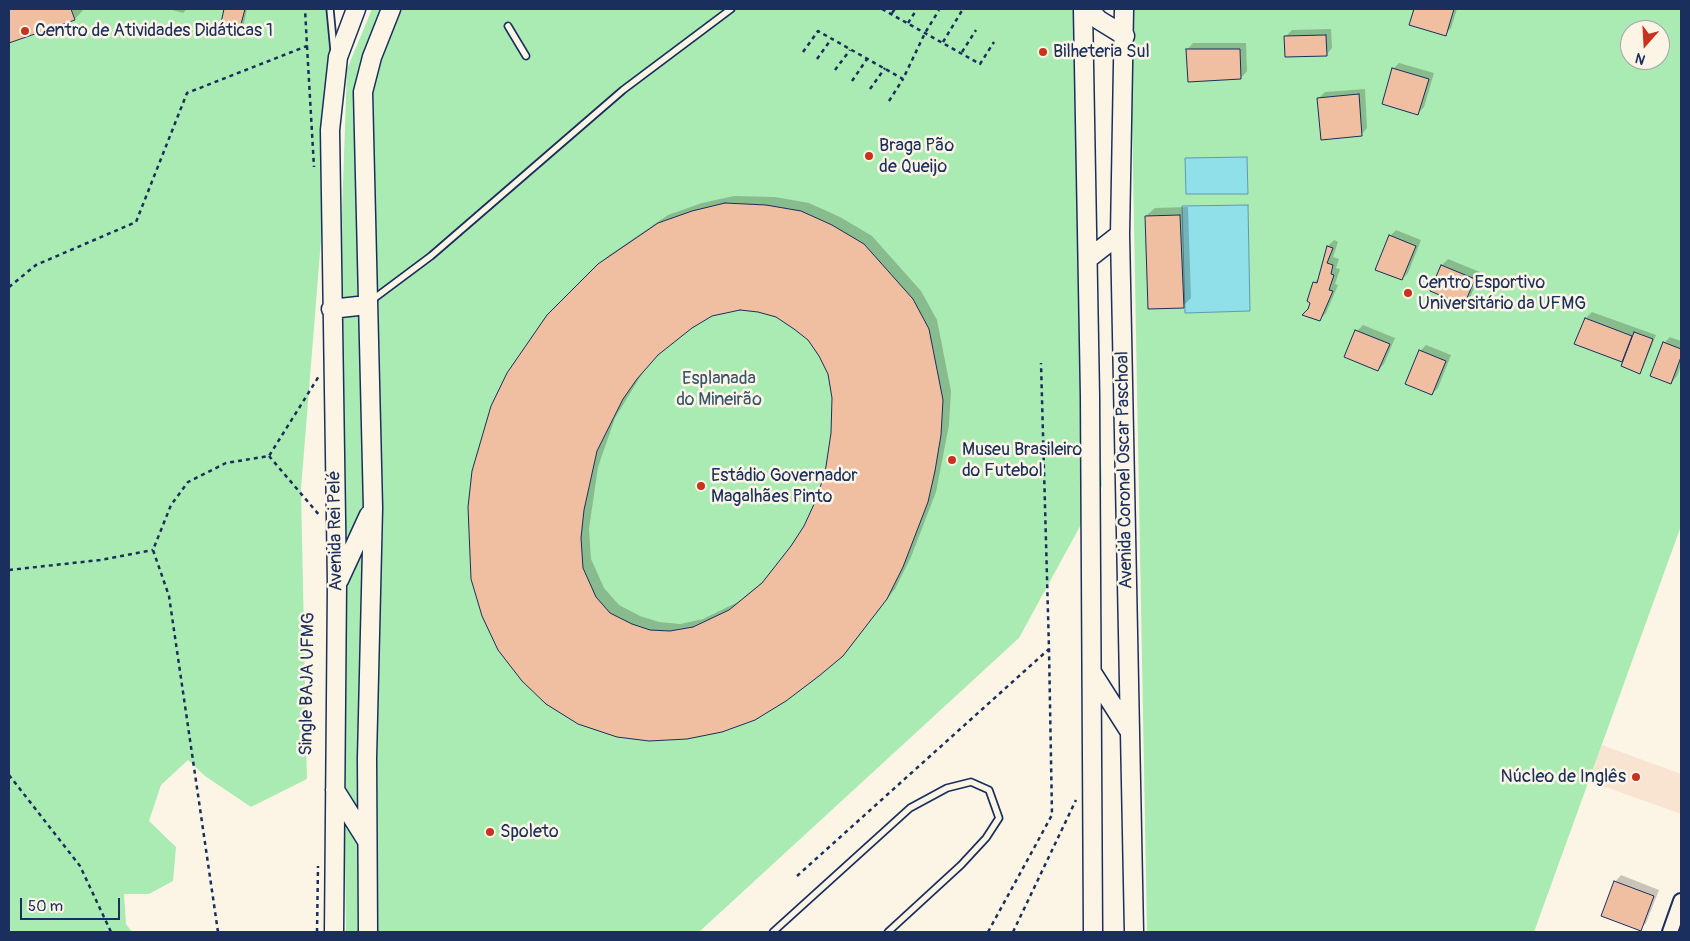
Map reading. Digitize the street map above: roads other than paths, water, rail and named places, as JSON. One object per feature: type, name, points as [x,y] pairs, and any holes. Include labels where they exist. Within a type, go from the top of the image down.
[{"type":"main road","name":"Avenida Rei Pelé","points":[[334,932],[337,584],[330,130],[338,57],[356,9]]},
{"type":"main road","name":"Avenida Rei Pelé","points":[[368,932],[367,842],[373,508],[363,92],[372,57],[391,9]]},
{"type":"main road","name":"Avenida Coronel Oscar Paschoal","points":[[1083,9],[1093,674],[1093,932]]},
{"type":"main road","points":[[1089,9],[1099,20],[1125,36]]},
{"type":"main road","name":"Avenida Coronel Oscar Paschoal","points":[[1124,9],[1120,234],[1128,729],[1134,932]]},
{"type":"main road","points":[[1088,259],[1120,234]]},
{"type":"main road","points":[[332,309],[367,305]]},
{"type":"main road","points":[[337,584],[373,508]]},
{"type":"main road","points":[[1093,674],[1128,729]]},
{"type":"main road","points":[[335,789],[367,842]]},
{"type":"street","points":[[1670,932],[1681,900]]},
{"type":"lane","points":[[330,9],[336,68]]},
{"type":"lane","points":[[367,305],[376,295],[431,256],[623,90],[731,9]]},
{"type":"lane","points":[[508,26],[526,56]]},
{"type":"lane","points":[[773,932],[910,808],[946,788],[971,782],[989,790],[999,818],[986,838],[962,865],[888,932]]},
{"type":"water","points":[[1247,157],[1248,194],[1186,194],[1185,158]]},
{"type":"water","points":[[1248,205],[1250,311],[1185,313],[1182,206]]},
{"type":"place","name":"Centro de Atividades Didáticas 1","points":[[25,31]]},
{"type":"place","name":"Bilheteria Sul","points":[[1043,52]]},
{"type":"place","name":"Braga Pão de Queijo","points":[[869,156]]},
{"type":"place","name":"Centro Esportivo Universitário da UFMG","points":[[1408,293]]},
{"type":"place","name":"Museu Brasileiro do Futebol","points":[[952,460]]},
{"type":"place","name":"Estádio Governador Magalhães Pinto","points":[[701,486]]},
{"type":"place","name":"Núcleo de Inglês","points":[[1636,777]]},
{"type":"place","name":"Spoleto","points":[[490,832]]},
{"type":"park label","name":"Esplanada do Mineirão","points":[[719,389]]}]
